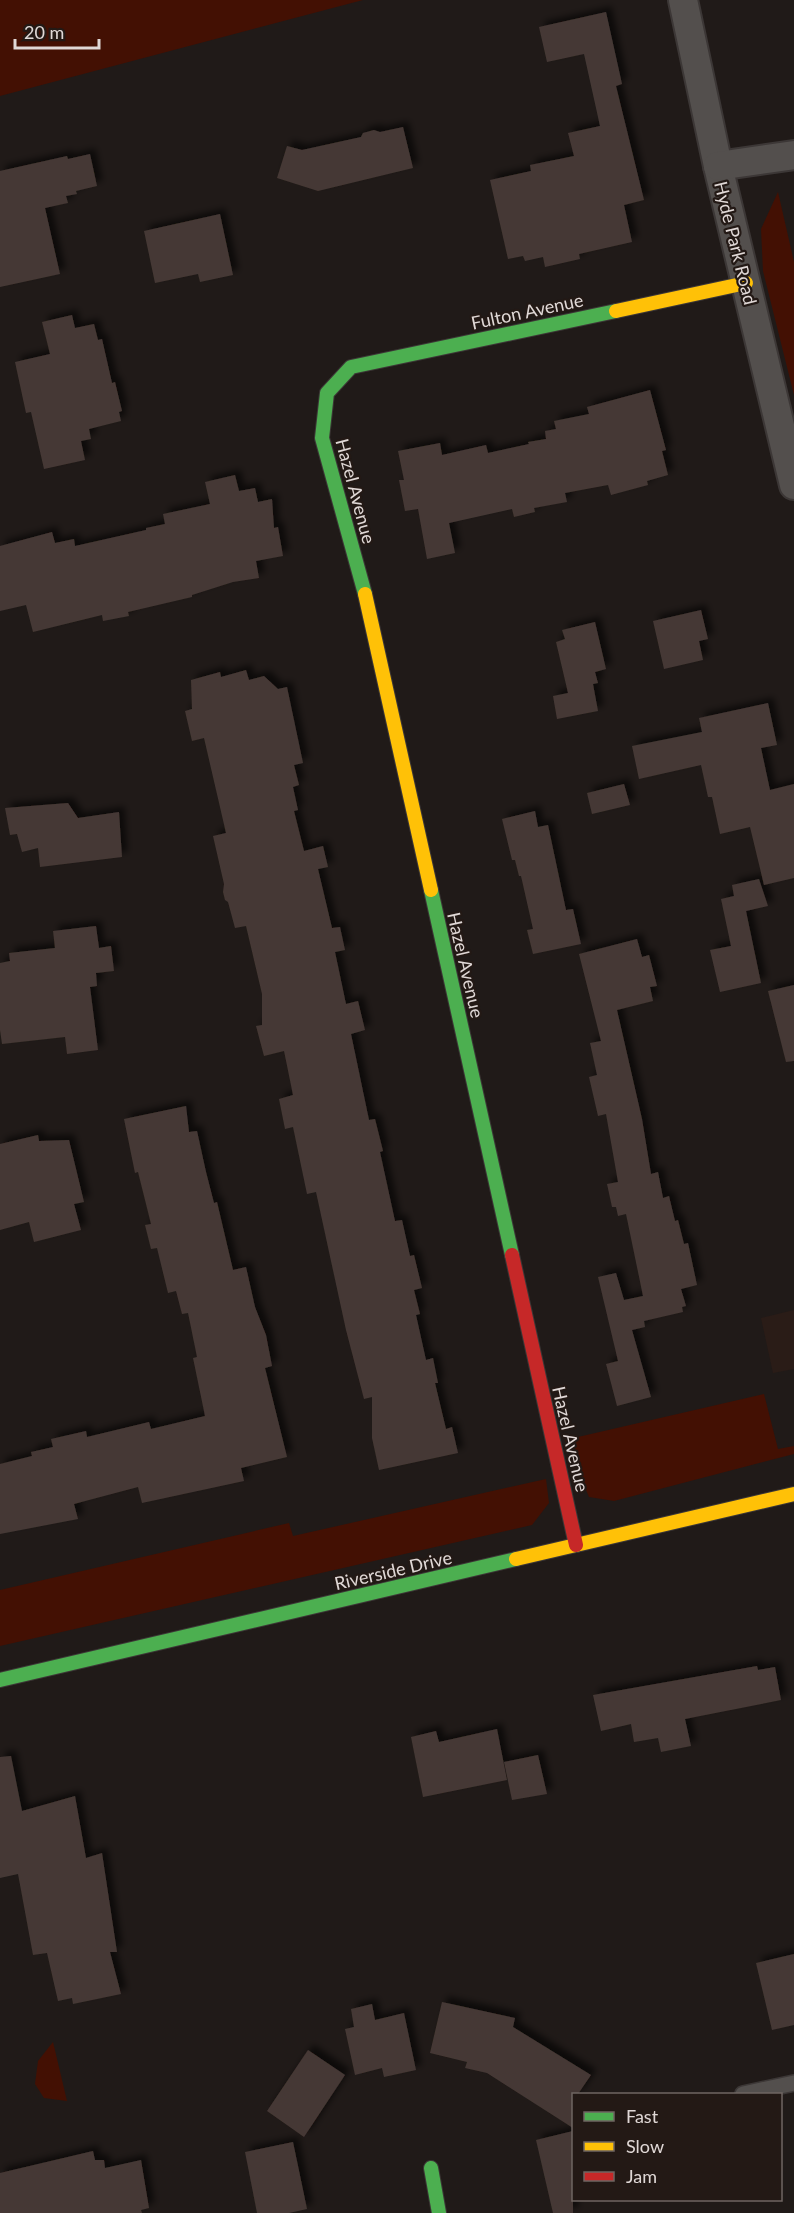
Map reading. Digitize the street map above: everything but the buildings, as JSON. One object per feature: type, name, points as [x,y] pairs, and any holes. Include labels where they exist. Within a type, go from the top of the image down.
[{"type":"street","name":"Hyde Park Road","points":[[683,0],[718,166],[794,485]]},
{"type":"street","points":[[718,166],[794,155]]},
{"type":"street","name":"Fulton Avenue","points":[[327,393],[351,367],[746,283]]},
{"type":"street","name":"Hazel Avenue","points":[[327,393],[322,438],[363,586],[576,1545]]},
{"type":"street","name":"Riverside Drive","points":[[0,1680],[794,1494]]},
{"type":"street","points":[[431,2168],[439,2213]]},
{"type":"lane","points":[[748,2093],[794,2083]]},
{"type":"shaded area","points":[[0,0],[363,0],[0,96]]},
{"type":"shaded area","points":[[778,192],[794,262],[794,395],[763,271],[761,229]]},
{"type":"shaded area","points":[[794,1310],[794,1369],[773,1373],[761,1318]]},
{"type":"shaded area","points":[[764,1394],[778,1449],[794,1446],[794,1454],[614,1501],[589,1497],[565,1440]]},
{"type":"shaded area","points":[[546,1479],[549,1503],[532,1525],[0,1646],[0,1590],[289,1523],[293,1536]]},
{"type":"shaded area","points":[[53,2042],[67,2101],[44,2098],[35,2084],[38,2061]]},
{"type":"traffic: fast","points":[[365,594],[322,438],[327,393],[351,367],[616,311]]},
{"type":"traffic: fast","points":[[431,890],[512,1255]]},
{"type":"traffic: fast","points":[[0,1680],[516,1559]]},
{"type":"traffic: fast","points":[[431,2168],[439,2213]]},
{"type":"traffic: slow","points":[[616,311],[746,283]]},
{"type":"traffic: slow","points":[[365,594],[431,890]]},
{"type":"traffic: slow","points":[[516,1559],[794,1494]]},
{"type":"traffic: jam","points":[[512,1255],[576,1545]]}]
